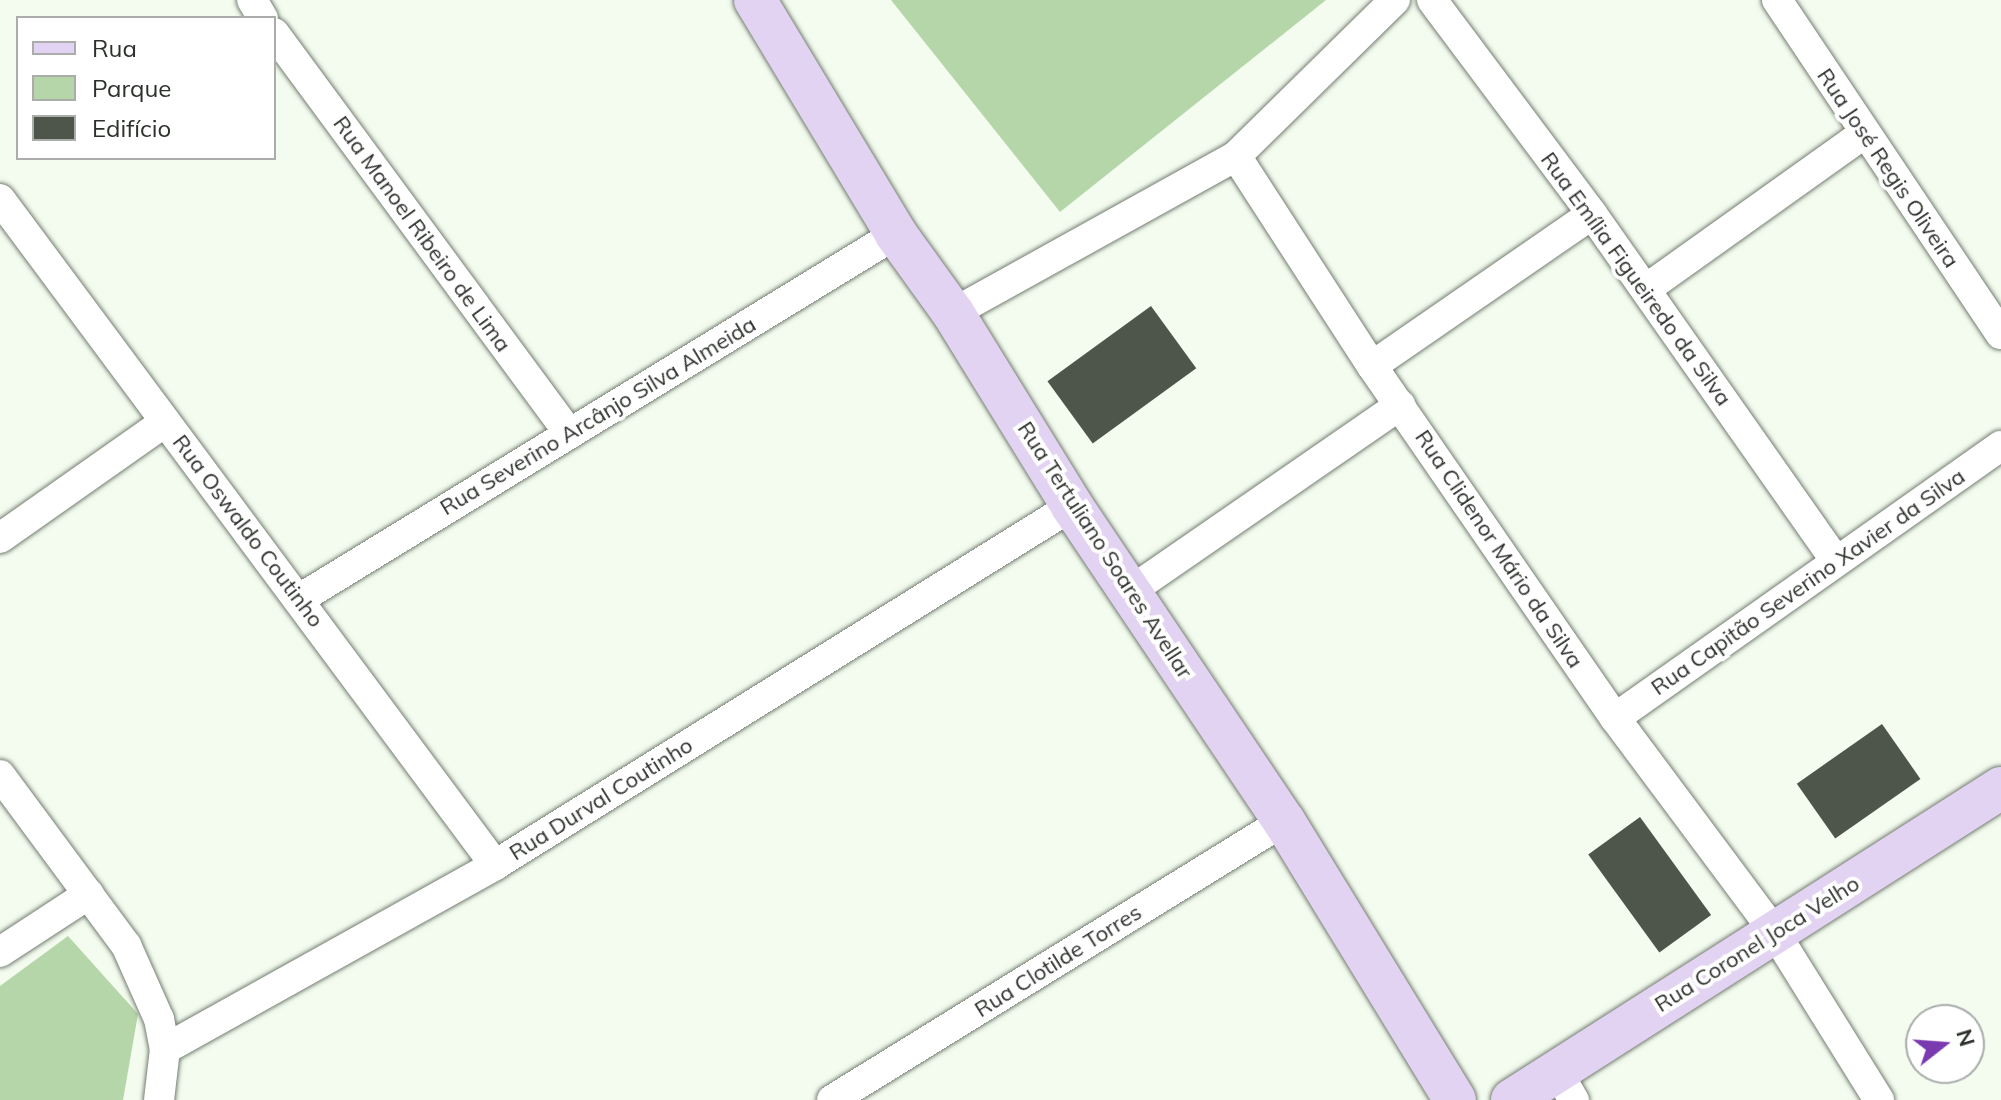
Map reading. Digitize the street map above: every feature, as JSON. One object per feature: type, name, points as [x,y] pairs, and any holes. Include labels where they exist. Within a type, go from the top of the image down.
[{"type":"street","name":"Rua Tertuliano Soares Avellar","points":[[755,0],[896,234],[953,313],[1072,506],[1132,590],[1284,821],[1455,1100]]},
{"type":"street","points":[[953,313],[1236,156],[1395,0]]},
{"type":"street","name":"Rua Emília Figueiredo da Silva","points":[[1432,0],[1592,214],[1836,561]]},
{"type":"street","name":"Rua José Regis Oliveira","points":[[1777,0],[1863,134],[2001,334]]},
{"type":"street","name":"Rua Manoel Ribeiro de Lima","points":[[276,36],[570,434]]},
{"type":"street","points":[[1646,289],[1863,134]]},
{"type":"street","name":"Rua Clidenor Mário da Silva","points":[[1236,156],[1372,366],[1615,718],[1775,933],[1879,1100]]},
{"type":"street","name":"Rua Oswaldo Coutinho","points":[[0,199],[165,422],[301,598],[495,865]]},
{"type":"street","points":[[1372,366],[1592,214]]},
{"type":"street","name":"Rua Severino Arcânjo Silva Almeida","points":[[301,598],[896,234]]},
{"type":"street","points":[[1132,590],[1400,405]]},
{"type":"street","points":[[0,538],[165,422]]},
{"type":"street","name":"Rua Capitão Severino Xavier da Silva","points":[[1615,718],[2001,446]]},
{"type":"street","name":"Rua Durval Coutinho","points":[[165,1049],[495,865],[1072,506]]},
{"type":"street","points":[[0,775],[126,945],[149,992],[165,1049],[159,1100]]},
{"type":"street","name":"Rua Coronel Joca Velho","points":[[1512,1100],[1565,1086],[1775,933],[1999,793]]},
{"type":"street","name":"Rua Clotilde Torres","points":[[832,1100],[1284,821]]},
{"type":"street","points":[[0,952],[89,894]]},
{"type":"green space","points":[[891,0],[1326,0],[1060,212]]},
{"type":"green space","points":[[68,936],[138,1014],[123,1100],[0,1100],[0,986]]},
{"type":"building","points":[[1151,306],[1196,368],[1093,444],[1047,381]]},
{"type":"building","points":[[1882,724],[1920,779],[1835,839],[1797,784]]},
{"type":"building","points":[[1640,817],[1711,915],[1659,953],[1588,855]]}]
